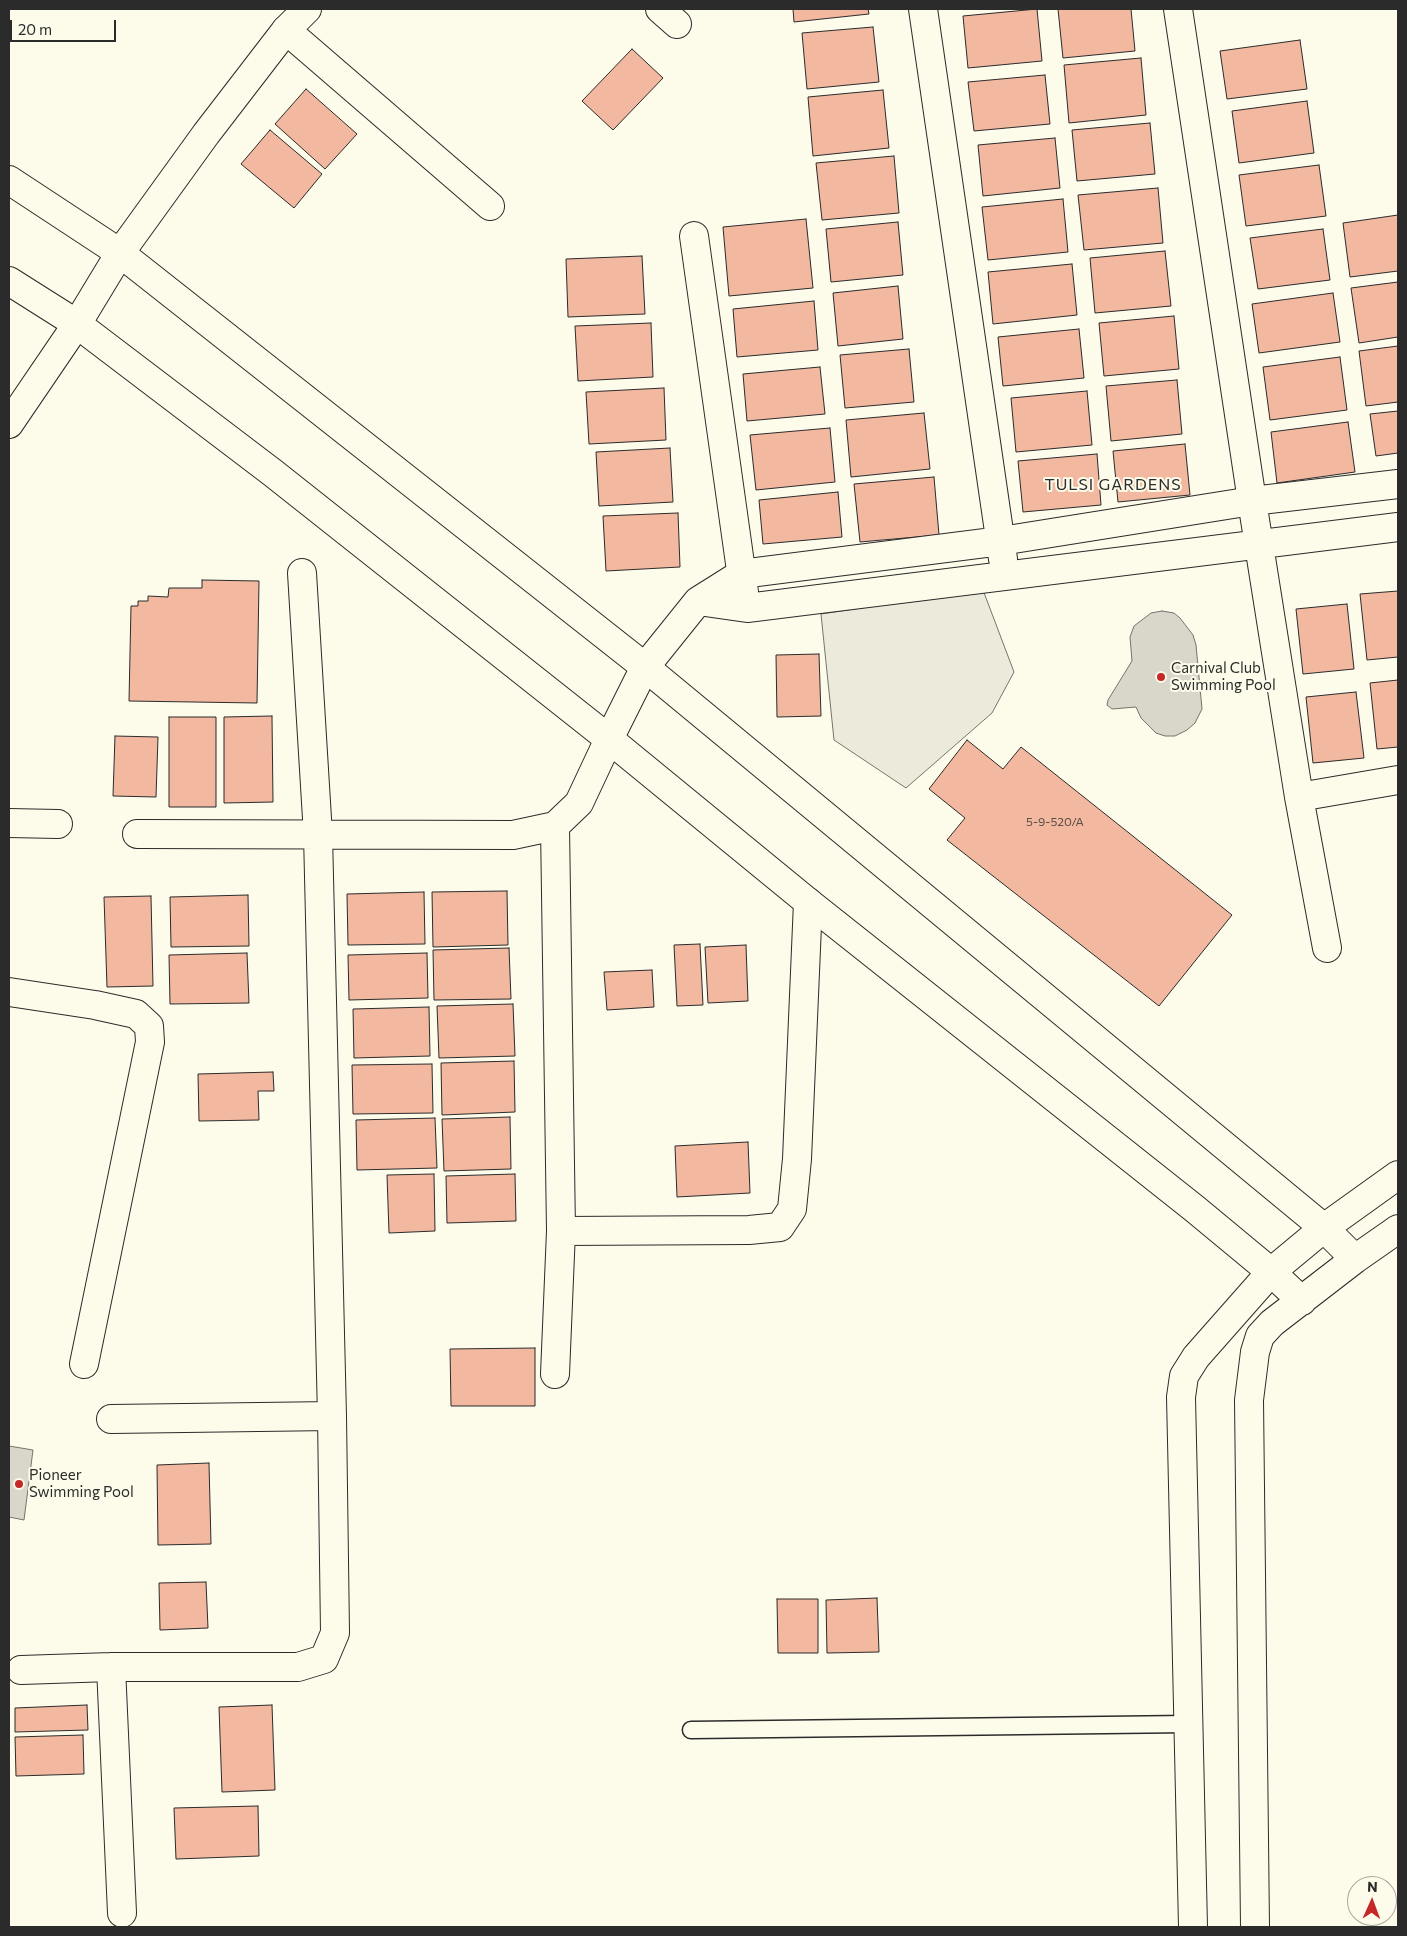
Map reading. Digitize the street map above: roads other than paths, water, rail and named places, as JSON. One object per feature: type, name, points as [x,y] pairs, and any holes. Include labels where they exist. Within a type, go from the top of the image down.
[{"type":"street","points":[[9,424],[77,324],[120,253],[206,134],[286,30],[307,9]]},
{"type":"street","points":[[923,9],[1005,575]]},
{"type":"street","points":[[1178,9],[1252,501],[1299,797],[1327,948]]},
{"type":"street","points":[[286,30],[490,206]]},
{"type":"street","points":[[9,180],[120,253],[646,667],[1324,1228],[1355,1259]]},
{"type":"street","points":[[694,236],[747,608]]},
{"type":"street","points":[[9,281],[77,324],[273,473],[609,739],[808,902],[1195,1209],[1302,1301]]},
{"type":"street","points":[[137,834],[513,835],[555,826],[580,804],[609,739],[646,667],[698,601],[741,574],[1001,541],[1252,501],[1398,484]]},
{"type":"street","points":[[698,601],[747,608],[1398,527]]},
{"type":"street","points":[[21,1670],[111,1667],[298,1667],[324,1659],[335,1633],[332,1416],[318,835],[302,573]]},
{"type":"street","points":[[1299,797],[1398,780]]},
{"type":"street","points":[[9,823],[58,824]]},
{"type":"street","points":[[555,826],[561,1231],[555,1374]]},
{"type":"street","points":[[561,1231],[749,1230],[780,1227],[792,1209],[797,1159],[808,902]]},
{"type":"street","points":[[9,992],[95,1005],[136,1014],[149,1026],[150,1042],[84,1364]]},
{"type":"street","points":[[1193,1927],[1181,1407],[1184,1376],[1196,1357],[1270,1272],[1324,1228],[1398,1175]]},
{"type":"street","points":[[1255,1927],[1249,1400],[1255,1352],[1260,1336],[1272,1323],[1355,1259],[1398,1229]]},
{"type":"street","points":[[111,1419],[332,1416]]},
{"type":"street","points":[[111,1667],[122,1913]]},
{"type":"lane","points":[[691,1730],[1188,1724]]},
{"type":"place","name":"Carnival Club Swimming Pool","points":[[1161,677]]},
{"type":"place","name":"Pioneer Swimming Pool","points":[[19,1484]]},
{"type":"district","name":"TULSI GARDENS","points":[[1113,485]]}]
